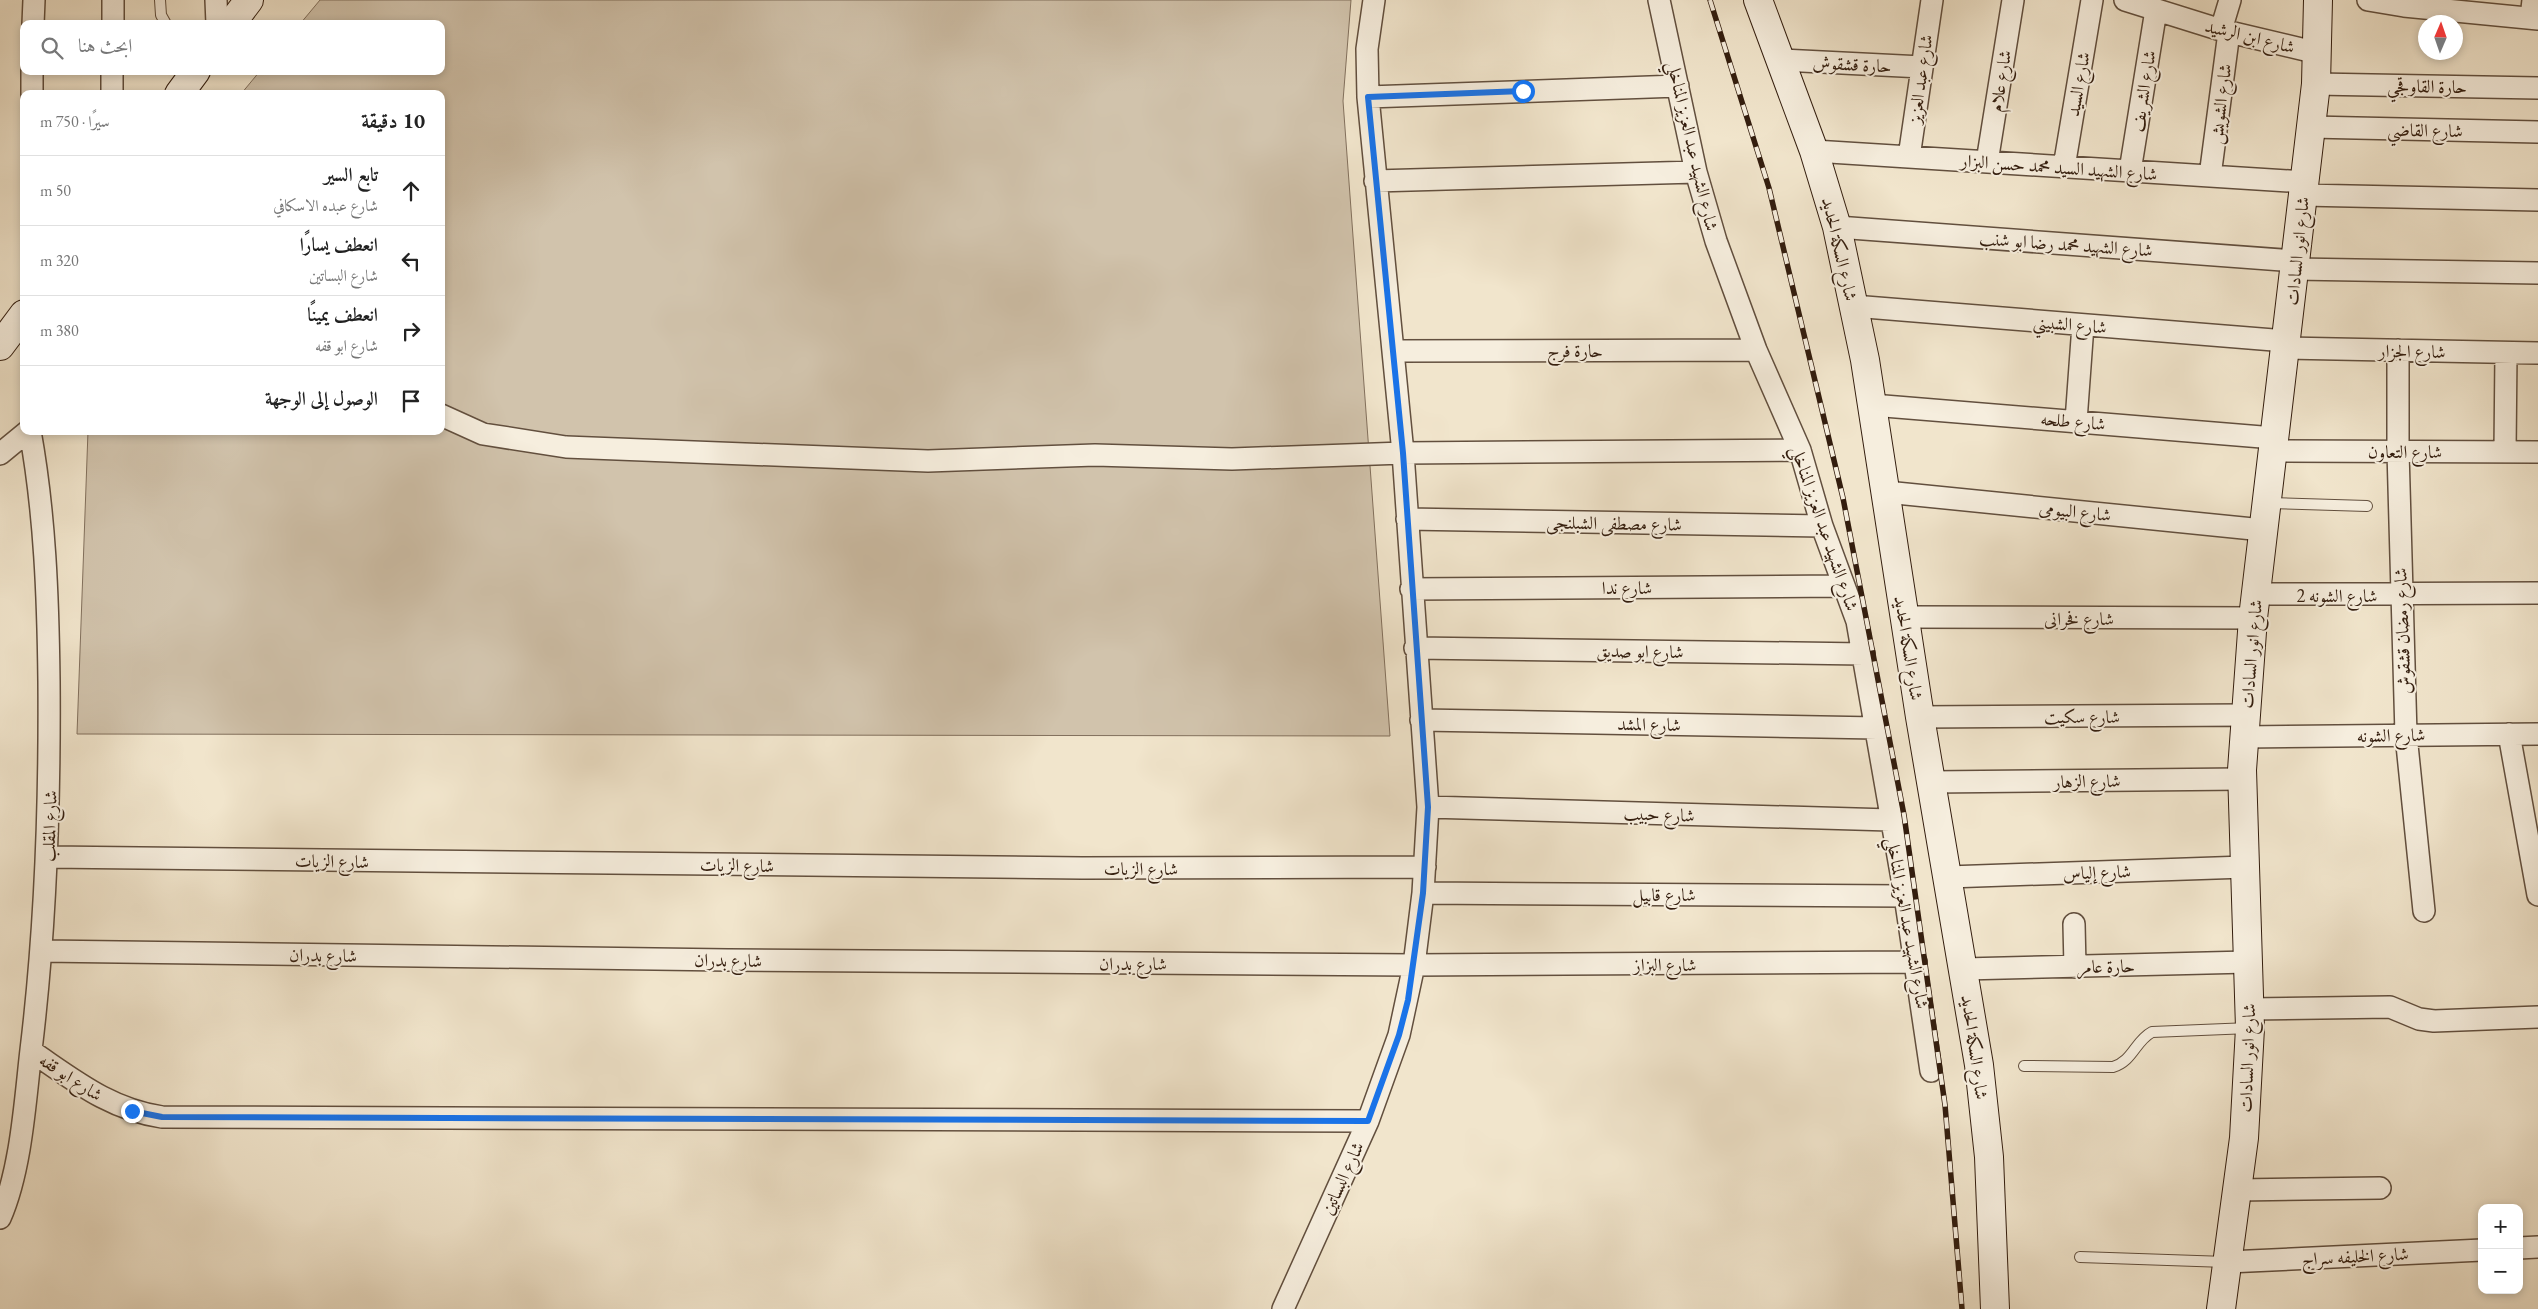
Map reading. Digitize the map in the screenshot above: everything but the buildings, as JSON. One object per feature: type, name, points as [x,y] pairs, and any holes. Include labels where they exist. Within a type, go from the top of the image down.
[{"type":"street","points":[[33,20],[34,0]]},
{"type":"street","points":[[113,0],[113,20]]},
{"type":"street","points":[[216,0],[217,20]]},
{"type":"street","points":[[234,20],[249,0]]},
{"type":"street","name":"شارع البساتين","points":[[1283,1309],[1368,1121],[1399,1035],[1414,965],[1425,867],[1428,807],[1415,648],[1403,453],[1368,97],[1367,49],[1374,0]]},
{"type":"street","name":"شارع الشهيد عبد العزيز المناخلي","points":[[1659,0],[1696,172],[1716,241],[1756,350],[1800,450],[1822,526],[1857,621],[1916,962],[1931,1071]]},
{"type":"street","name":"شارع السكة الحديد","points":[[1758,0],[1782,60],[1814,151],[1837,227],[1872,405],[1904,617],[1964,969],[1985,1112],[1995,1309]]},
{"type":"street","name":"شارع عبد العزيز","points":[[1909,157],[1932,0]]},
{"type":"street","name":"شارع علام","points":[[1987,162],[2013,0]]},
{"type":"street","name":"شارع السيد","points":[[2064,167],[2092,0]]},
{"type":"street","name":"شارع ابن الرشيد","points":[[2125,0],[2154,6],[2225,31],[2318,53]]},
{"type":"street","name":"شارع الشويش","points":[[2210,176],[2230,0]]},
{"type":"street","name":"شارع انور السادات","points":[[2222,1309],[2244,1138],[2250,1018],[2242,779],[2244,726],[2255,606],[2316,84],[2318,0]]},
{"type":"street","points":[[2369,0],[2404,6],[2483,7],[2534,12]]},
{"type":"street","name":"شارع الشريف","points":[[2130,171],[2154,6]]},
{"type":"street","name":"حارة قشقوش","points":[[1782,60],[1922,67]]},
{"type":"street","points":[[32,75],[32,90]]},
{"type":"street","points":[[112,75],[112,90]]},
{"type":"street","points":[[182,90],[193,75]]},
{"type":"street","name":"حارة القاوقجي","points":[[2316,84],[2538,88]]},
{"type":"street","points":[[1368,97],[1678,86]]},
{"type":"street","name":"شارع القاضي","points":[[2311,127],[2538,132]]},
{"type":"street","name":"شارع الشهيد السيد محمد حسن البزار","points":[[1814,151],[2210,176],[2304,188],[2538,200]]},
{"type":"street","points":[[1375,181],[1696,172]]},
{"type":"street","name":"شارع الشهيد محمد رضا ابو شنب","points":[[1837,227],[2295,265],[2538,273]]},
{"type":"street","name":"شارع الشبيني","points":[[1854,306],[2084,325],[2286,345]]},
{"type":"street","points":[[0,346],[20,319]]},
{"type":"street","points":[[2076,421],[2084,325]]},
{"type":"street","name":"شارع الجزار","points":[[2286,345],[2538,353]]},
{"type":"street","name":"حارة فرج","points":[[1394,351],[1756,350]]},
{"type":"street","name":"شارع رمضان قشقوش","points":[[2398,350],[2398,451],[2406,735],[2424,910]]},
{"type":"street","points":[[2505,452],[2506,352]]},
{"type":"street","name":"شارع طلحه","points":[[1872,405],[2076,421],[2274,444]]},
{"type":"street","points":[[445,416],[483,434],[566,447],[692,454],[928,461],[1095,455],[1232,459],[1403,453],[1800,450]]},
{"type":"street","points":[[0,454],[24,435]]},
{"type":"street","name":"شارع المقلب","points":[[0,1218],[9,1194],[22,1126],[42,952],[48,857],[50,778],[46,547],[41,500],[30,435]]},
{"type":"street","name":"شارع التعاون","points":[[2274,444],[2398,451],[2538,452]]},
{"type":"street","name":"شارع البيومى","points":[[1886,492],[2264,530]]},
{"type":"street","name":"شارع مصطفى الشبلنجى","points":[[1407,519],[1822,526]]},
{"type":"street","name":"شارع ندا","points":[[1411,589],[1843,586]]},
{"type":"street","name":"شارع الشونه 2","points":[[2255,606],[2401,595],[2538,593]]},
{"type":"street","name":"شارع فخرانى","points":[[1904,617],[2255,606]]},
{"type":"street","name":"شارع ابو صديق","points":[[1415,648],[1864,654]]},
{"type":"street","name":"شارع سكيت","points":[[1920,717],[2244,726]]},
{"type":"street","name":"شارع المشد","points":[[1421,720],[1877,728]]},
{"type":"street","name":"شارع الشونه","points":[[2244,726],[2406,735],[2538,734]]},
{"type":"street","points":[[2509,734],[2538,895]]},
{"type":"street","name":"شارع الزهار","points":[[1931,782],[2242,779]]},
{"type":"street","name":"شارع حبيب","points":[[1428,807],[1890,820]]},
{"type":"street","name":"شارع الزيات","points":[[48,857],[1042,868],[1425,867]]},
{"type":"street","name":"شارع إلياس","points":[[1948,877],[2245,867]]},
{"type":"street","name":"شارع قابيل","points":[[1423,893],[1905,896]]},
{"type":"street","points":[[2074,924],[2075,966]]},
{"type":"street","name":"شارع بدران","points":[[42,952],[1414,965]]},
{"type":"street","name":"شارع البزاز","points":[[1414,965],[1916,962]]},
{"type":"street","name":"حارة عامر","points":[[1964,969],[2248,962]]},
{"type":"street","points":[[2250,1018],[2390,1006],[2419,1019],[2434,1021],[2538,1017]]},
{"type":"street","name":"شارع ابو قفه","points":[[31,1051],[102,1099],[132,1111],[162,1117],[1368,1121]]},
{"type":"street","points":[[2238,1190],[2380,1188]]},
{"type":"street","points":[[2523,1248],[2538,1247]]},
{"type":"street","name":"شارع الخليفه سراج","points":[[2228,1262],[2478,1250]]},
{"type":"lane","points":[[160,0],[164,20]]},
{"type":"lane","points":[[2267,503],[2367,506]]},
{"type":"lane","points":[[2024,1066],[2113,1067],[2122,1064],[2130,1058],[2140,1042],[2152,1032],[2250,1018]]},
{"type":"lane","points":[[2080,1257],[2228,1262]]},
{"type":"shaded area","points":[[320,0],[1351,0],[1343,101],[1390,736],[77,734],[88,435],[445,435],[445,90],[244,90],[257,75],[445,75],[445,20],[303,20]]},
{"type":"railway","points":[[1710,0],[1769,188],[1843,498],[1904,815],[1945,1105],[1962,1309]]},
{"type":"route","points":[[132,1111],[162,1117],[1368,1121],[1399,1035],[1408,1000],[1423,893],[1428,807],[1411,589],[1403,453],[1368,97],[1523,91]]}]
